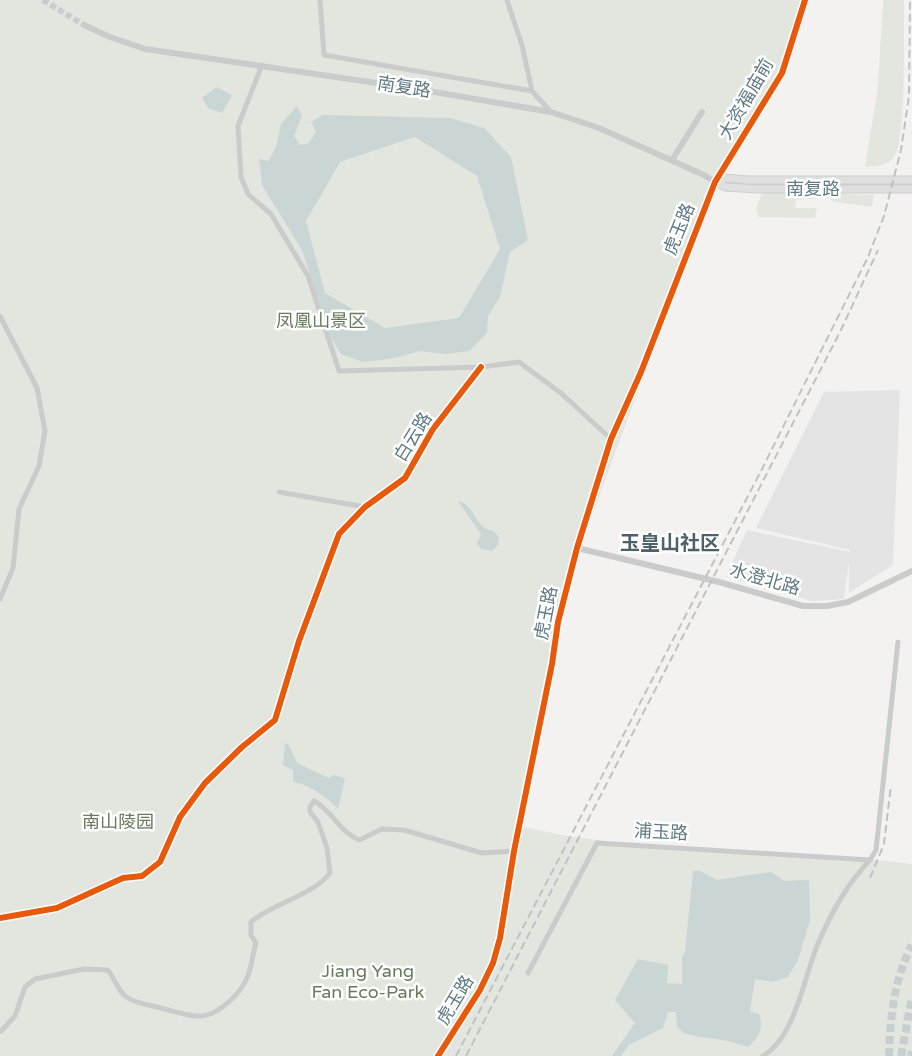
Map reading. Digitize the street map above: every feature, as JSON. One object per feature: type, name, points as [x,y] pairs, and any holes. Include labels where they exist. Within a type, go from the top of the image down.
[{"type":"main road","name":"南复路","points":[[714,182],[725,178],[748,180],[912,180]]},
{"type":"main road","name":"南复路","points":[[714,182],[725,187],[758,189],[912,189]]},
{"type":"street","points":[[320,0],[324,55],[532,91]]},
{"type":"street","points":[[507,0],[522,45],[532,91],[551,112]]},
{"type":"street","name":"大资福庙前","points":[[714,182],[782,73],[805,0]]},
{"type":"street","name":"南复路","points":[[84,25],[110,38],[145,49],[417,89],[551,112],[599,128],[672,160],[714,182]]},
{"type":"street","points":[[262,65],[238,126],[241,177],[248,194],[256,203],[272,214],[308,276],[339,371],[481,367],[519,362],[562,394],[611,439]]},
{"type":"street","points":[[672,160],[702,112]]},
{"type":"street","name":"虎玉路","points":[[438,1056],[480,990],[493,963],[500,938],[514,851],[552,664],[558,622],[577,548],[611,439],[641,372],[714,182]]},
{"type":"street","points":[[0,316],[36,388],[45,431],[39,466],[19,509],[13,568],[0,599]]},
{"type":"street","name":"白云路","points":[[0,918],[57,908],[123,878],[142,876],[160,862],[180,817],[205,783],[242,747],[275,720],[298,641],[339,534],[365,507],[405,478],[433,430],[481,367]]},
{"type":"street","points":[[279,492],[365,507]]},
{"type":"street","name":"水澄北路","points":[[577,548],[719,582],[803,606],[827,606],[848,602],[912,571]]},
{"type":"street","points":[[763,1056],[771,1051],[783,1036],[820,940],[851,881],[870,860],[876,850],[898,642]]},
{"type":"street","points":[[1,1031],[15,1016],[26,987],[35,979],[84,969],[108,970],[115,980],[119,991],[128,998],[175,1011],[200,1016],[211,1014],[227,1003],[246,980],[256,943],[251,935],[251,922],[261,913],[312,887],[330,873],[327,848],[318,822],[310,812],[310,807],[314,801],[321,804],[349,836],[359,840],[382,829],[404,830],[482,853],[514,851]]},
{"type":"street","name":"浦玉路","points":[[528,973],[597,843],[870,860]]},
{"type":"shaded area","points":[[217,87],[232,95],[222,113],[208,108],[202,98]]},
{"type":"shaded area","points":[[297,106],[302,116],[294,136],[300,145],[309,143],[316,132],[311,122],[323,115],[450,118],[484,128],[511,157],[528,240],[510,252],[500,297],[488,316],[487,333],[469,351],[446,354],[420,351],[395,358],[363,362],[341,354],[330,336],[302,250],[262,185],[259,159],[269,161],[276,147],[281,124]],"holes":[[[415,137],[477,176],[500,249],[459,318],[385,328],[325,293],[306,221],[340,162]]]},
{"type":"shaded area","points":[[900,390],[893,565],[849,593],[849,560],[844,599],[812,601],[726,577],[747,530],[850,552],[850,550],[756,528],[824,392]]},
{"type":"shaded area","points":[[458,501],[468,507],[482,526],[493,531],[499,537],[498,545],[492,551],[481,549],[477,543],[481,534]]},
{"type":"shaded area","points":[[285,743],[288,744],[297,763],[329,778],[333,775],[345,778],[338,809],[317,792],[293,782],[293,770],[283,765]]},
{"type":"shaded area","points":[[693,871],[700,871],[717,880],[771,872],[784,881],[809,880],[810,920],[798,960],[788,977],[772,982],[755,979],[750,1011],[759,1014],[761,1028],[758,1036],[748,1047],[728,1041],[684,1033],[677,1027],[676,1012],[668,1012],[663,1028],[629,1045],[621,1056],[612,1056],[635,1023],[615,1000],[638,959],[668,965],[667,983],[682,984],[682,957],[685,952]]},
{"type":"green space","name":"凤凰山景区","points":[[0,0],[808,0],[788,64],[723,169],[707,204],[573,567],[516,825],[564,835],[663,847],[813,855],[912,864],[912,1056],[0,1056]]},
{"type":"green space","points":[[883,0],[904,0],[904,80],[901,126],[899,144],[892,159],[882,165],[865,167],[878,86]]},
{"type":"green space","points":[[763,191],[874,195],[872,207],[835,202],[828,198],[796,200],[795,208],[817,208],[815,218],[758,217],[756,208]]},
{"type":"tunnel","points":[[43,0],[84,25]]},
{"type":"tunnel","points":[[889,1056],[890,1027],[894,999],[901,971],[912,945]]},
{"type":"tunnel","points":[[901,1056],[912,997]]},
{"type":"tunnel","points":[[911,1056],[912,1051]]},
{"type":"railway","points":[[456,1056],[761,471],[868,257],[884,216],[901,150],[909,96],[910,0]]},
{"type":"railway","points":[[466,1056],[840,332],[878,250]]},
{"type":"railway","points":[[870,878],[884,844],[891,785]]},
{"type":"cycle path","points":[[438,1056],[480,990],[493,963],[500,938],[514,851],[552,664],[558,622],[577,548],[611,439],[641,372],[715,182],[782,73],[805,0]]},
{"type":"cycle path","points":[[0,918],[57,908],[123,878],[142,876],[160,862],[180,817],[205,783],[242,747],[275,720],[299,641],[339,534],[365,507],[405,478],[433,429],[481,367]]},
{"type":"district","name":"玉皇山社区","points":[[670,543]]},
{"type":"park label","name":"南山陵园","points":[[118,822]]},
{"type":"park label","name":"Jiang Yang Fan Eco-Park","points":[[368,981]]}]
